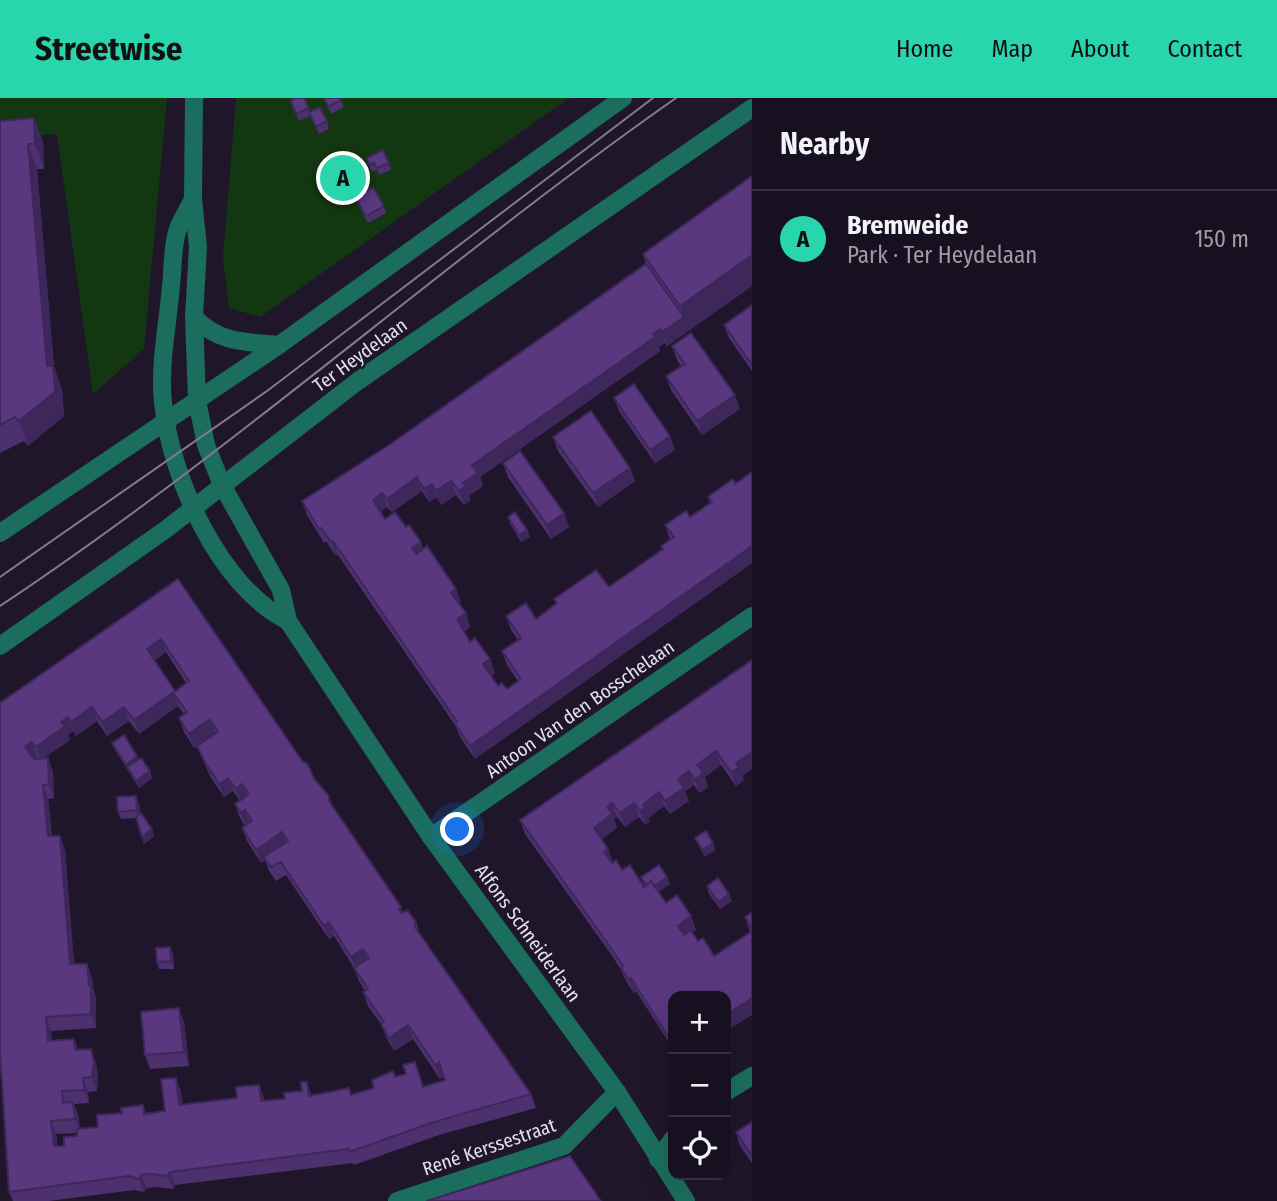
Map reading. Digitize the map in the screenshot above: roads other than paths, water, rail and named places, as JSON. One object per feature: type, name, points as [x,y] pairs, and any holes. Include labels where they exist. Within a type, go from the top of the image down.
[{"type":"street","name":"Alfons Schneiderlaan","points":[[194,98],[193,199],[198,247],[194,317],[197,400],[206,445],[222,485],[281,590],[288,621],[432,837],[617,1092],[686,1201]]},
{"type":"street","points":[[0,533],[279,345],[623,98]]},
{"type":"street","name":"Ter Heydelaan","points":[[0,646],[194,509],[358,381],[752,108]]},
{"type":"street","name":"Alfons Schneiderlaan","points":[[193,199],[176,233],[162,383],[165,420],[175,459],[194,509],[209,538],[252,596],[266,610],[288,621]]},
{"type":"street","points":[[194,317],[208,332],[226,340],[279,345]]},
{"type":"street","name":"Antoon Van den Bosschelaan","points":[[432,837],[752,616]]},
{"type":"street","points":[[731,1089],[752,1076]]},
{"type":"street","name":"René Kerssestraat","points":[[397,1201],[564,1146],[617,1092]]},
{"type":"street","points":[[658,1159],[668,1146]]},
{"type":"tram line","points":[[0,577],[267,391],[653,98]]},
{"type":"tram line","points":[[0,606],[172,484],[506,224],[676,98]]},
{"type":"place","name":"Bremweide","points":[[343,178]]}]
